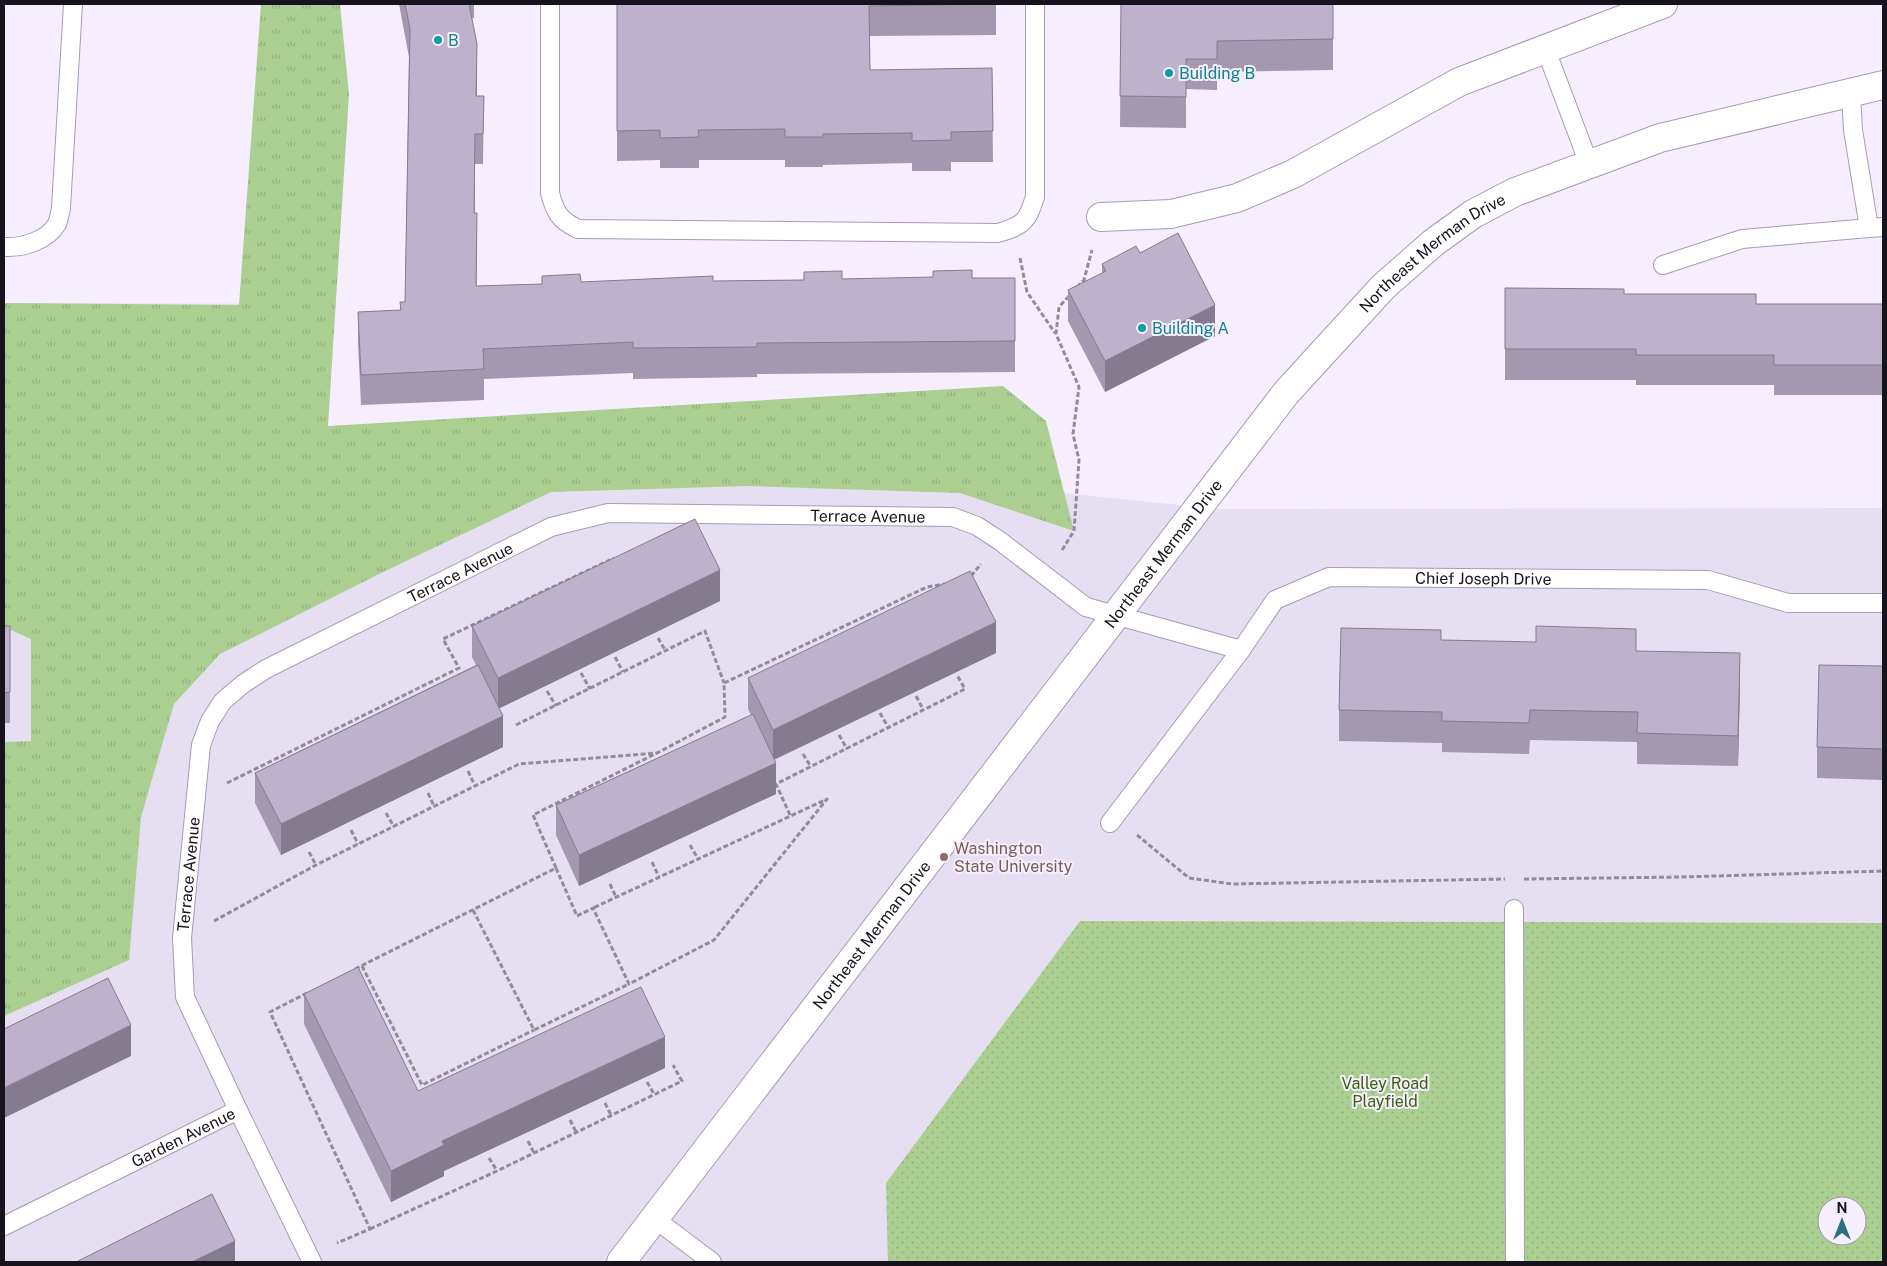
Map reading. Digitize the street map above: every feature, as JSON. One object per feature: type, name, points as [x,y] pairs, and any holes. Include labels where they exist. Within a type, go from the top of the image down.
[{"type":"street","points":[[1101,217],[1170,214],[1237,198],[1293,174],[1459,82],[1664,4]]},
{"type":"street","name":"Northeast Merman Drive","points":[[621,1262],[1286,393],[1383,287],[1432,243],[1473,214],[1515,192],[1660,138],[1883,85]]},
{"type":"lane","points":[[4,247],[14,248],[33,242],[47,235],[57,224],[61,208],[73,4]]},
{"type":"lane","points":[[550,4],[550,193],[554,209],[564,223],[578,229],[998,233],[1014,228],[1028,217],[1035,197],[1035,4]]},
{"type":"lane","points":[[1546,50],[1589,164]]},
{"type":"lane","points":[[1663,265],[1742,239],[1876,227],[1853,130],[1851,93]]},
{"type":"lane","name":"Terrace Avenue","points":[[238,1110],[185,997],[182,938],[201,745],[210,721],[223,701],[243,684],[266,669],[551,527],[608,513],[953,517],[977,526],[1000,541],[1086,607],[1115,615]]},
{"type":"lane","name":"Chief Joseph Drive","points":[[1112,820],[1241,650],[1275,600],[1329,577],[1708,580],[1788,603],[1883,604]]},
{"type":"lane","points":[[1115,615],[1241,650]]},
{"type":"lane","points":[[1514,909],[1515,1262]]},
{"type":"lane","name":"Garden Avenue","points":[[4,1226],[238,1110],[310,1259]]},
{"type":"lane","points":[[655,1219],[712,1262]]},
{"type":"path","points":[[1056,334],[1059,307],[1084,280],[1101,217]]},
{"type":"path","points":[[1014,228],[1027,292],[1056,334],[1079,387],[1073,434],[1079,460],[1074,531],[1045,576]]},
{"type":"path","points":[[966,582],[1000,541]]},
{"type":"path","points":[[195,799],[459,668],[443,639],[617,557]]},
{"type":"path","points":[[724,683],[926,587],[952,583]]},
{"type":"path","points":[[362,966],[422,1085],[630,984],[714,940],[827,799],[577,916],[533,815],[660,752],[725,717],[724,683],[705,632],[665,650],[516,725]]},
{"type":"path","points":[[658,638],[665,650]]},
{"type":"path","points":[[615,657],[622,672]]},
{"type":"path","points":[[581,673],[590,688]]},
{"type":"path","points":[[790,815],[776,784],[965,688],[957,675]]},
{"type":"path","points":[[547,691],[556,706]]},
{"type":"path","points":[[916,696],[923,709]]},
{"type":"path","points":[[880,713],[888,727]]},
{"type":"path","points":[[697,732],[702,740]]},
{"type":"path","points":[[839,736],[847,749]]},
{"type":"path","points":[[182,938],[316,865],[519,764],[660,752]]},
{"type":"path","points":[[803,754],[811,767]]},
{"type":"path","points":[[648,758],[651,765]]},
{"type":"path","points":[[468,771],[475,786]]},
{"type":"path","points":[[614,774],[618,782]]},
{"type":"path","points":[[428,792],[434,806]]},
{"type":"path","points":[[567,798],[571,806]]},
{"type":"path","points":[[386,813],[394,827]]},
{"type":"path","points":[[1112,820],[1188,878],[1232,884],[1512,879]]},
{"type":"path","points":[[351,830],[358,844]]},
{"type":"path","points":[[690,845],[698,859]]},
{"type":"path","points":[[309,852],[316,865]]},
{"type":"path","points":[[652,862],[660,877]]},
{"type":"path","points":[[354,970],[556,868]]},
{"type":"path","points":[[1522,879],[1682,877],[1883,871]]},
{"type":"path","points":[[610,884],[616,897]]},
{"type":"path","points":[[594,908],[630,984]]},
{"type":"path","points":[[473,910],[534,1030]]},
{"type":"path","points":[[312,991],[270,1012],[370,1229]]},
{"type":"path","points":[[310,1259],[682,1081],[673,1065]]},
{"type":"path","points":[[647,1082],[654,1094]]},
{"type":"path","points":[[604,1102],[612,1115]]},
{"type":"path","points":[[570,1120],[576,1132]]},
{"type":"path","points":[[528,1141],[534,1153]]},
{"type":"path","points":[[489,1158],[497,1171]]},
{"type":"shaded area","name":"Washington State University","points":[[4,303],[311,304],[308,496],[905,477],[1219,509],[1883,508],[1883,1262],[4,1262]]},
{"type":"green space","points":[[261,4],[340,4],[349,94],[328,426],[1003,386],[1046,421],[1074,531],[960,493],[746,486],[551,492],[379,574],[220,654],[174,704],[141,817],[129,960],[4,1016],[4,742],[31,741],[31,639],[4,627],[4,303],[239,305]]},
{"type":"green space","name":"Valley Road Playfield","points":[[1080,921],[1883,923],[1883,1262],[888,1262],[886,1183]]},
{"type":"building","points":[[405,4],[469,4],[477,44],[476,96],[484,96],[483,134],[475,134],[474,213],[477,213],[476,286],[542,284],[542,276],[580,274],[581,282],[713,276],[713,281],[804,280],[804,272],[842,271],[842,279],[933,277],[933,271],[972,270],[972,278],[1015,278],[1015,341],[757,343],[757,347],[633,348],[633,342],[483,349],[484,369],[361,375],[358,312],[401,310],[400,302],[405,302],[410,29]]},
{"type":"building","points":[[617,4],[996,4],[869,6],[870,70],[992,68],[993,131],[951,132],[951,140],[912,141],[912,133],[823,134],[823,137],[785,137],[785,129],[698,130],[699,137],[660,138],[660,130],[617,131]]},
{"type":"building","points":[[1121,4],[1333,4],[1333,39],[1217,41],[1217,59],[1186,59],[1186,97],[1120,96]]},
{"type":"building","points":[[1178,233],[1215,305],[1105,361],[1068,290],[1106,271],[1102,264],[1136,246],[1140,253]]},
{"type":"building","points":[[1505,288],[1624,289],[1624,294],[1756,294],[1756,304],[1883,304],[1883,365],[1774,365],[1774,355],[1636,355],[1636,349],[1505,349]]},
{"type":"building","points":[[695,519],[720,570],[498,678],[472,626]]},
{"type":"building","points":[[970,571],[996,622],[773,730],[748,678]]},
{"type":"building","points":[[4,626],[10,626],[10,692],[4,693]]},
{"type":"building","points":[[1536,626],[1636,629],[1636,651],[1740,653],[1738,736],[1637,733],[1638,712],[1530,710],[1529,723],[1442,721],[1442,712],[1339,710],[1341,628],[1441,630],[1441,640],[1536,642]]},
{"type":"building","points":[[478,665],[503,716],[281,824],[255,773]]},
{"type":"building","points":[[1819,665],[1883,666],[1883,749],[1817,747]]},
{"type":"building","points":[[753,714],[776,763],[579,855],[556,805]]},
{"type":"building","points":[[358,967],[418,1091],[641,987],[665,1037],[442,1141],[444,1145],[391,1171],[304,994]]},
{"type":"building","points":[[108,978],[131,1025],[4,1088],[4,1029]]},
{"type":"building","points":[[212,1194],[235,1241],[192,1262],[76,1262]]},
{"type":"place","name":"B","points":[[438,40]]},
{"type":"place","name":"Building B","points":[[1169,73]]},
{"type":"place","name":"Building A","points":[[1142,328]]},
{"type":"place","name":"Washington State University","points":[[944,857]]}]
